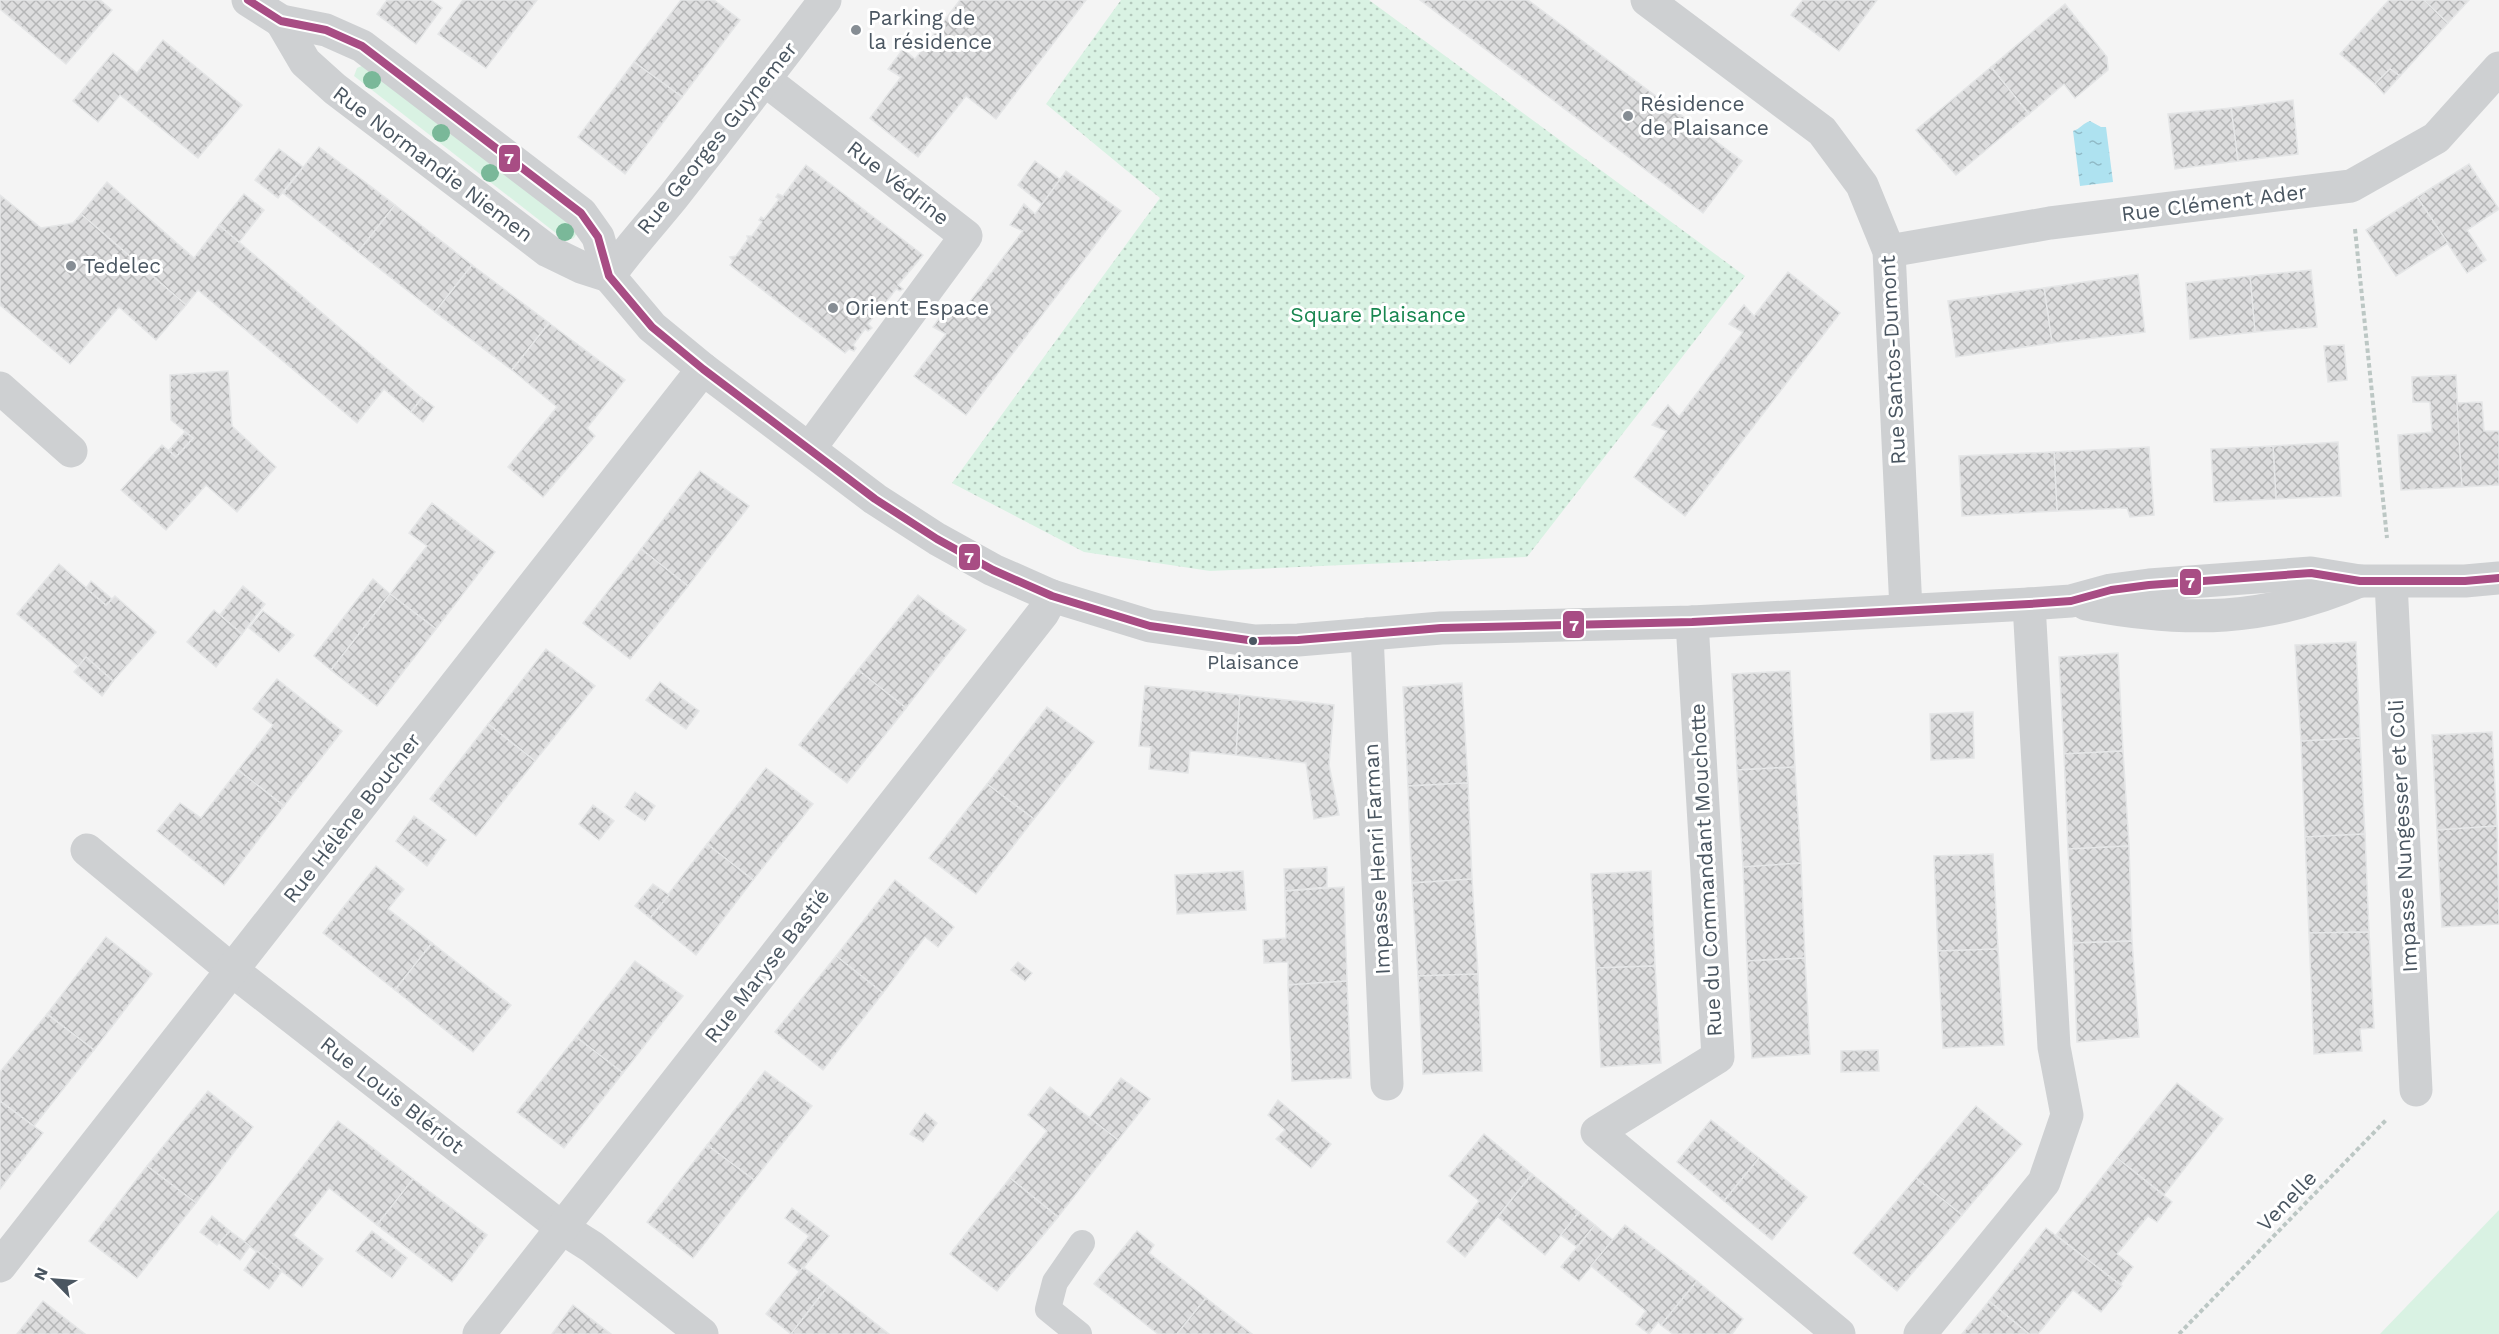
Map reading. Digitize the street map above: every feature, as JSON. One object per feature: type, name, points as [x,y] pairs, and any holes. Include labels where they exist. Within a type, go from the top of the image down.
[{"type":"street","name":"Rue Normandie Niemen","points":[[248,0],[281,21],[326,30],[362,46],[581,213],[598,237],[609,276],[652,327],[703,369],[875,499],[937,539],[993,570],[1052,596],[1150,626],[1255,641],[1298,640],[1441,628],[1692,622],[2030,604],[2071,601],[2111,590],[2149,585],[2311,573],[2376,582],[2499,578]]},
{"type":"street","name":"Rue Georges Guynemer","points":[[609,276],[632,243],[658,216],[825,0]]},
{"type":"street","name":"Rue Santos-Dumont","points":[[1647,0],[1822,131],[1862,185],[1889,251],[1906,610]]},
{"type":"street","name":"Rue Normandie Niemen","points":[[281,21],[305,62],[334,89],[548,251],[581,267],[609,276]]},
{"type":"street","name":"Rue Clément Ader","points":[[1889,251],[2050,223],[2351,186],[2436,138],[2499,68]]},
{"type":"street","name":"Rue Védrine","points":[[765,80],[966,236],[810,448]]},
{"type":"street","name":"Rue Hélène Boucher","points":[[0,1266],[703,369]]},
{"type":"street","points":[[0,388],[71,451]]},
{"type":"street","name":"Impasse Nungesser et Coli","points":[[2376,582],[2416,1090]]},
{"type":"street","name":"Rue Maryse Bastié","points":[[479,1334],[1042,614],[1052,596]]},
{"type":"street","points":[[1920,1334],[2044,1182],[2067,1115],[2054,1047],[2030,604]]},
{"type":"street","name":"Rue du Commandant Mouchotte","points":[[1692,622],[1718,1057],[1597,1132],[1839,1334]]},
{"type":"street","name":"Impasse Henri Farman","points":[[1367,634],[1387,1084]]},
{"type":"street","name":"Rue Louis Blériot","points":[[87,850],[233,971],[562,1228],[592,1247],[702,1334]]},
{"type":"lane","points":[[1079,1334],[1048,1309],[1055,1282],[1082,1243]]},
{"type":"path","points":[[2351,186],[2376,582]]},
{"type":"path","name":"Venelle","points":[[2179,1334],[2416,1090]]},
{"type":"green space","name":"Square Plaisance","points":[[1121,0],[1369,0],[1745,276],[1527,557],[1210,571],[1084,552],[952,483],[1160,198],[1046,104]]},
{"type":"green space","points":[[364,65],[579,229],[574,238],[566,241],[354,76],[357,68]]},
{"type":"green space","points":[[2499,1210],[2499,1334],[2380,1334]]},
{"type":"water","points":[[2090,121],[2106,127],[2113,182],[2080,186],[2073,131]]},
{"type":"building","points":[[0,0],[100,0],[112,10],[66,64],[0,9]]},
{"type":"building","points":[[387,0],[431,0],[442,8],[416,44],[377,14]]},
{"type":"building","points":[[463,0],[537,0],[486,68],[438,34]]},
{"type":"building","points":[[681,0],[714,0],[740,20],[682,97],[634,62]]},
{"type":"building","points":[[960,0],[1086,0],[996,119],[966,96],[918,157],[870,118],[901,77],[888,69],[903,49],[915,59]]},
{"type":"building","name":"Résidence de Plaisance","points":[[1420,0],[1528,0],[1742,161],[1703,213]]},
{"type":"building","points":[[1803,0],[1877,0],[1839,51],[1791,15]]},
{"type":"building","points":[[2389,0],[2424,0],[2448,23],[2400,76],[2390,69],[2375,84],[2340,54]]},
{"type":"building","points":[[2424,0],[2469,0],[2448,23]]},
{"type":"building","points":[[2065,4],[2107,57],[2108,70],[2075,98],[2064,84],[2029,114],[1991,67]]},
{"type":"building","points":[[163,40],[242,105],[198,158],[120,95],[98,122],[73,101],[113,53],[137,73]]},
{"type":"building","points":[[634,62],[682,97],[625,174],[578,137]]},
{"type":"building","points":[[1991,67],[2029,114],[1956,175],[1916,130]]},
{"type":"building","points":[[2390,69],[2400,76],[2384,94],[2375,84]]},
{"type":"building","points":[[2293,100],[2298,154],[2238,161],[2231,108]]},
{"type":"building","points":[[2231,108],[2238,161],[2175,169],[2168,114]]},
{"type":"building","points":[[319,147],[395,205],[358,252],[283,193]]},
{"type":"building","points":[[279,149],[303,167],[278,198],[255,180]]},
{"type":"building","points":[[1035,161],[1061,180],[1043,205],[1018,185]]},
{"type":"building","points":[[2469,164],[2499,209],[2467,230],[2486,260],[2467,273],[2417,197]]},
{"type":"building","points":[[806,165],[923,255],[898,285],[903,289],[900,291],[896,289],[884,305],[887,309],[885,311],[880,308],[868,324],[872,328],[868,331],[865,329],[853,345],[856,348],[854,351],[849,349],[845,353],[730,265],[733,261],[730,257],[736,256],[748,239],[747,236],[752,236],[762,222],[759,220],[761,217],[764,219],[779,199],[776,197],[778,194],[783,196]]},
{"type":"building","points":[[1066,171],[1121,211],[966,415],[914,376],[946,334],[933,327],[948,306],[959,316],[1023,231],[1010,225],[1024,204],[1035,214]]},
{"type":"building","points":[[107,182],[194,258],[219,225],[422,398],[411,412],[384,389],[357,423],[198,290],[186,305],[81,214]]},
{"type":"building","points":[[244,194],[264,210],[239,242],[219,225]]},
{"type":"building","name":"Tedelec","points":[[0,195],[41,228],[73,223],[81,214],[186,305],[156,340],[119,307],[70,364],[0,305]]},
{"type":"building","points":[[2417,197],[2448,243],[2396,276],[2366,230]]},
{"type":"building","points":[[395,205],[472,265],[435,312],[358,252]]},
{"type":"building","points":[[472,265],[549,323],[512,370],[435,312]]},
{"type":"building","points":[[2311,270],[2317,327],[2255,332],[2250,276]]},
{"type":"building","points":[[1788,272],[1840,313],[1685,516],[1634,477],[1667,431],[1652,425],[1668,405],[1679,417],[1743,332],[1729,324],[1744,305],[1754,316]]},
{"type":"building","points":[[2138,274],[2145,332],[2052,343],[2044,288]]},
{"type":"building","points":[[2250,276],[2255,332],[2190,339],[2186,283]]},
{"type":"building","points":[[2044,288],[2052,343],[1956,357],[1948,301]]},
{"type":"building","points":[[549,323],[625,380],[587,428],[595,436],[543,497],[508,467],[557,407],[512,370]]},
{"type":"building","points":[[2344,345],[2347,380],[2328,382],[2324,346]]},
{"type":"building","points":[[228,371],[232,426],[276,467],[237,512],[206,485],[166,530],[121,490],[162,445],[176,457],[193,438],[171,420],[170,375]]},
{"type":"building","points":[[2456,375],[2462,487],[2401,490],[2398,435],[2432,432],[2430,402],[2413,402],[2412,377]]},
{"type":"building","points":[[422,398],[434,407],[423,422],[411,412]]},
{"type":"building","points":[[2482,402],[2484,431],[2499,431],[2499,485],[2462,487],[2457,403]]},
{"type":"building","points":[[185,432],[193,438],[176,457],[169,450]]},
{"type":"building","points":[[2338,442],[2341,496],[2276,499],[2273,446]]},
{"type":"building","points":[[2273,446],[2276,499],[2214,502],[2211,449]]},
{"type":"building","points":[[2149,447],[2154,515],[2130,517],[2127,508],[2057,511],[2054,452]]},
{"type":"building","points":[[2054,452],[2057,511],[1962,516],[1959,456]]},
{"type":"building","points":[[700,471],[749,506],[688,586],[641,549]]},
{"type":"building","points":[[432,503],[495,552],[436,629],[390,594],[427,546],[409,533]]},
{"type":"building","points":[[641,549],[688,586],[630,659],[583,623]]},
{"type":"building","points":[[59,564],[106,605],[115,596],[156,632],[113,681],[86,657],[78,666],[17,614]]},
{"type":"building","points":[[373,579],[390,594],[331,670],[314,656]]},
{"type":"building","points":[[91,581],[112,599],[106,605],[86,588]]},
{"type":"building","points":[[243,586],[265,604],[242,634],[220,615]]},
{"type":"building","points":[[390,594],[436,629],[377,706],[331,670]]},
{"type":"building","points":[[918,595],[966,630],[906,708],[858,670]]},
{"type":"building","points":[[214,610],[242,634],[216,667],[187,642]]},
{"type":"building","points":[[263,611],[294,635],[279,652],[249,628]]},
{"type":"building","points":[[2356,642],[2360,738],[2301,741],[2295,645]]},
{"type":"building","points":[[546,649],[595,686],[535,761],[488,724]]},
{"type":"building","points":[[2118,653],[2123,751],[2064,754],[2059,657]]},
{"type":"building","points":[[86,657],[113,681],[102,696],[74,672]]},
{"type":"building","points":[[858,670],[906,708],[847,783],[799,745]]},
{"type":"building","points":[[1790,671],[1795,767],[1737,770],[1732,674]]},
{"type":"building","points":[[277,679],[342,731],[284,806],[238,770],[273,725],[253,709]]},
{"type":"building","points":[[660,682],[699,711],[686,729],[646,700]]},
{"type":"building","points":[[1462,683],[1468,783],[1408,786],[1403,687]]},
{"type":"building","points":[[1145,686],[1240,695],[1236,755],[1190,751],[1188,773],[1149,769],[1151,747],[1139,746]]},
{"type":"building","points":[[1240,695],[1334,705],[1329,765],[1339,815],[1314,819],[1306,763],[1236,755]]},
{"type":"building","points":[[1047,707],[1094,742],[1034,819],[987,784]]},
{"type":"building","points":[[1973,712],[1974,758],[1931,760],[1930,714]]},
{"type":"building","points":[[488,724],[535,761],[476,836],[430,799]]},
{"type":"building","points":[[2492,732],[2497,826],[2437,830],[2432,735]]},
{"type":"building","points":[[2360,738],[2365,834],[2305,837],[2301,741]]},
{"type":"building","points":[[2123,751],[2129,846],[2068,849],[2064,754]]},
{"type":"building","points":[[1795,767],[1801,863],[1743,867],[1737,770]]},
{"type":"building","points":[[766,768],[813,804],[753,880],[707,844]]},
{"type":"building","points":[[238,770],[284,806],[224,885],[157,831],[180,803],[201,818]]},
{"type":"building","points":[[1468,783],[1472,879],[1412,883],[1408,786]]},
{"type":"building","points":[[987,784],[1034,819],[976,894],[929,858]]},
{"type":"building","points":[[635,792],[655,806],[645,821],[625,807]]},
{"type":"building","points":[[593,805],[614,821],[599,840],[579,824]]},
{"type":"building","points":[[414,816],[446,840],[427,866],[396,841]]},
{"type":"building","points":[[2497,826],[2499,924],[2442,927],[2437,830]]},
{"type":"building","points":[[2365,834],[2369,932],[2309,933],[2305,837]]},
{"type":"building","points":[[707,844],[753,880],[696,955],[650,918]]},
{"type":"building","points":[[2129,846],[2132,941],[2073,943],[2068,849]]},
{"type":"building","points":[[1993,854],[1998,949],[1938,951],[1934,856]]},
{"type":"building","points":[[1801,863],[1805,958],[1747,961],[1743,867]]},
{"type":"building","points":[[376,866],[404,889],[388,909],[432,943],[395,990],[323,933]]},
{"type":"building","points":[[1327,867],[1327,887],[1285,891],[1284,869]]},
{"type":"building","points":[[1243,871],[1246,910],[1177,914],[1175,875]]},
{"type":"building","points":[[1651,871],[1655,966],[1596,968],[1591,874]]},
{"type":"building","points":[[1472,879],[1478,974],[1418,976],[1412,883]]},
{"type":"building","points":[[895,880],[954,927],[938,947],[925,937],[883,993],[836,956]]},
{"type":"building","points":[[653,884],[669,895],[650,918],[635,906]]},
{"type":"building","points":[[1344,887],[1347,981],[1288,985],[1288,962],[1264,963],[1263,940],[1286,938],[1285,891]]},
{"type":"building","points":[[2369,932],[2374,1028],[2360,1029],[2362,1051],[2314,1054],[2309,933]]},
{"type":"building","points":[[106,937],[152,974],[94,1050],[47,1014]]},
{"type":"building","points":[[2132,941],[2139,1037],[2077,1042],[2073,943]]},
{"type":"building","points":[[432,943],[511,1005],[473,1052],[395,990]]},
{"type":"building","points":[[1998,949],[2004,1045],[1943,1048],[1938,951]]},
{"type":"building","points":[[836,956],[883,993],[823,1070],[775,1032]]},
{"type":"building","points":[[1805,958],[1810,1054],[1752,1058],[1747,961]]},
{"type":"building","points":[[635,961],[683,996],[623,1073],[576,1037]]},
{"type":"building","points":[[1018,962],[1032,973],[1025,981],[1011,970]]},
{"type":"building","points":[[1655,966],[1661,1063],[1601,1067],[1596,968]]},
{"type":"building","points":[[1478,974],[1482,1071],[1423,1074],[1418,976]]},
{"type":"building","points":[[1347,981],[1351,1078],[1292,1081],[1288,985]]},
{"type":"building","points":[[47,1014],[94,1050],[34,1126],[0,1101],[0,1072]]},
{"type":"building","points":[[576,1037],[623,1073],[564,1148],[517,1112]]},
{"type":"building","points":[[1878,1050],[1879,1071],[1841,1072],[1841,1051]]},
{"type":"building","points":[[765,1071],[812,1106],[754,1180],[707,1145]]},
{"type":"building","points":[[1121,1078],[1150,1099],[1118,1140],[1089,1118]]},
{"type":"building","points":[[2177,1083],[2223,1119],[2164,1195],[2117,1158]]},
{"type":"building","points":[[1050,1087],[1118,1140],[1058,1217],[1010,1178],[1047,1131],[1028,1115]]},
{"type":"building","points":[[208,1091],[253,1127],[196,1203],[147,1166]]},
{"type":"building","points":[[1278,1100],[1331,1144],[1311,1168],[1276,1139],[1285,1130],[1268,1115]]},
{"type":"building","points":[[0,1101],[43,1133],[0,1189]]},
{"type":"building","points":[[1976,1106],[2022,1144],[1962,1215],[1916,1178]]},
{"type":"building","points":[[925,1113],[937,1123],[923,1142],[910,1134]]},
{"type":"building","points":[[1711,1120],[1759,1158],[1724,1201],[1677,1162]]},
{"type":"building","points":[[338,1121],[413,1179],[377,1225],[329,1188],[293,1235],[323,1259],[302,1287],[244,1242]]},
{"type":"building","points":[[1484,1134],[1532,1174],[1465,1257],[1447,1242],[1479,1201],[1449,1176]]},
{"type":"building","points":[[707,1145],[754,1180],[693,1258],[647,1222]]},
{"type":"building","points":[[1759,1158],[1807,1197],[1772,1240],[1724,1201]]},
{"type":"building","points":[[2117,1158],[2172,1202],[2157,1222],[2148,1216],[2117,1254],[2133,1267],[2120,1285],[2056,1235]]},
{"type":"building","points":[[147,1166],[196,1203],[137,1278],[89,1241]]},
{"type":"building","points":[[1532,1174],[1579,1212],[1545,1255],[1498,1217]]},
{"type":"building","points":[[1010,1178],[1058,1217],[997,1291],[950,1254]]},
{"type":"building","points":[[1916,1178],[1962,1215],[1897,1291],[1853,1253]]},
{"type":"building","points":[[413,1179],[487,1235],[452,1282],[377,1225]]},
{"type":"building","points":[[792,1208],[829,1236],[800,1272],[788,1263],[809,1236],[785,1218]]},
{"type":"building","points":[[1579,1212],[1595,1225],[1577,1247],[1561,1235]]},
{"type":"building","points":[[212,1216],[230,1231],[217,1245],[200,1232]]},
{"type":"building","points":[[1595,1225],[1613,1240],[1579,1281],[1561,1267]]},
{"type":"building","points":[[1625,1225],[1697,1281],[1661,1325],[1658,1322],[1649,1334],[1636,1324],[1646,1311],[1591,1266]]},
{"type":"building","points":[[2046,1228],[2122,1286],[2101,1312],[2073,1290],[2038,1334],[2029,1334],[1989,1301]]},
{"type":"building","points":[[230,1231],[250,1246],[240,1260],[219,1243]]},
{"type":"building","points":[[372,1231],[407,1258],[392,1278],[356,1251]]},
{"type":"building","points":[[1137,1231],[1154,1245],[1149,1253],[1206,1298],[1177,1334],[1158,1334],[1094,1284]]},
{"type":"building","points":[[257,1251],[282,1271],[269,1289],[244,1270]]},
{"type":"building","points":[[803,1267],[828,1286],[791,1334],[766,1314]]},
{"type":"building","points":[[1697,1281],[1743,1319],[1732,1334],[1673,1334],[1661,1325]]},
{"type":"building","points":[[828,1286],[889,1334],[791,1334]]},
{"type":"building","points":[[1206,1298],[1252,1334],[1177,1334]]},
{"type":"building","points":[[43,1301],[85,1334],[17,1334]]},
{"type":"building","points":[[1989,1301],[2029,1334],[1962,1334]]},
{"type":"building","points":[[573,1305],[611,1334],[552,1334]]},
{"type":"transit line","name":"7","points":[[248,0],[281,21],[326,30],[362,46],[581,213],[598,237],[609,276],[652,327],[703,369],[875,499],[937,539],[993,570],[1052,596],[1150,626],[1255,641],[1298,640],[1441,628],[1692,622],[2029,604],[2071,601],[2111,590],[2149,585],[2311,573],[2360,581],[2465,581],[2499,578]]},
{"type":"place","name":"Parking de la résidence","points":[[856,30]]},
{"type":"place","name":"Résidence de Plaisance","points":[[1628,116]]},
{"type":"place","name":"Tedelec","points":[[71,266]]},
{"type":"place","name":"Orient Espace","points":[[833,308]]},
{"type":"place","name":"Plaisance","points":[[1253,641]]}]
